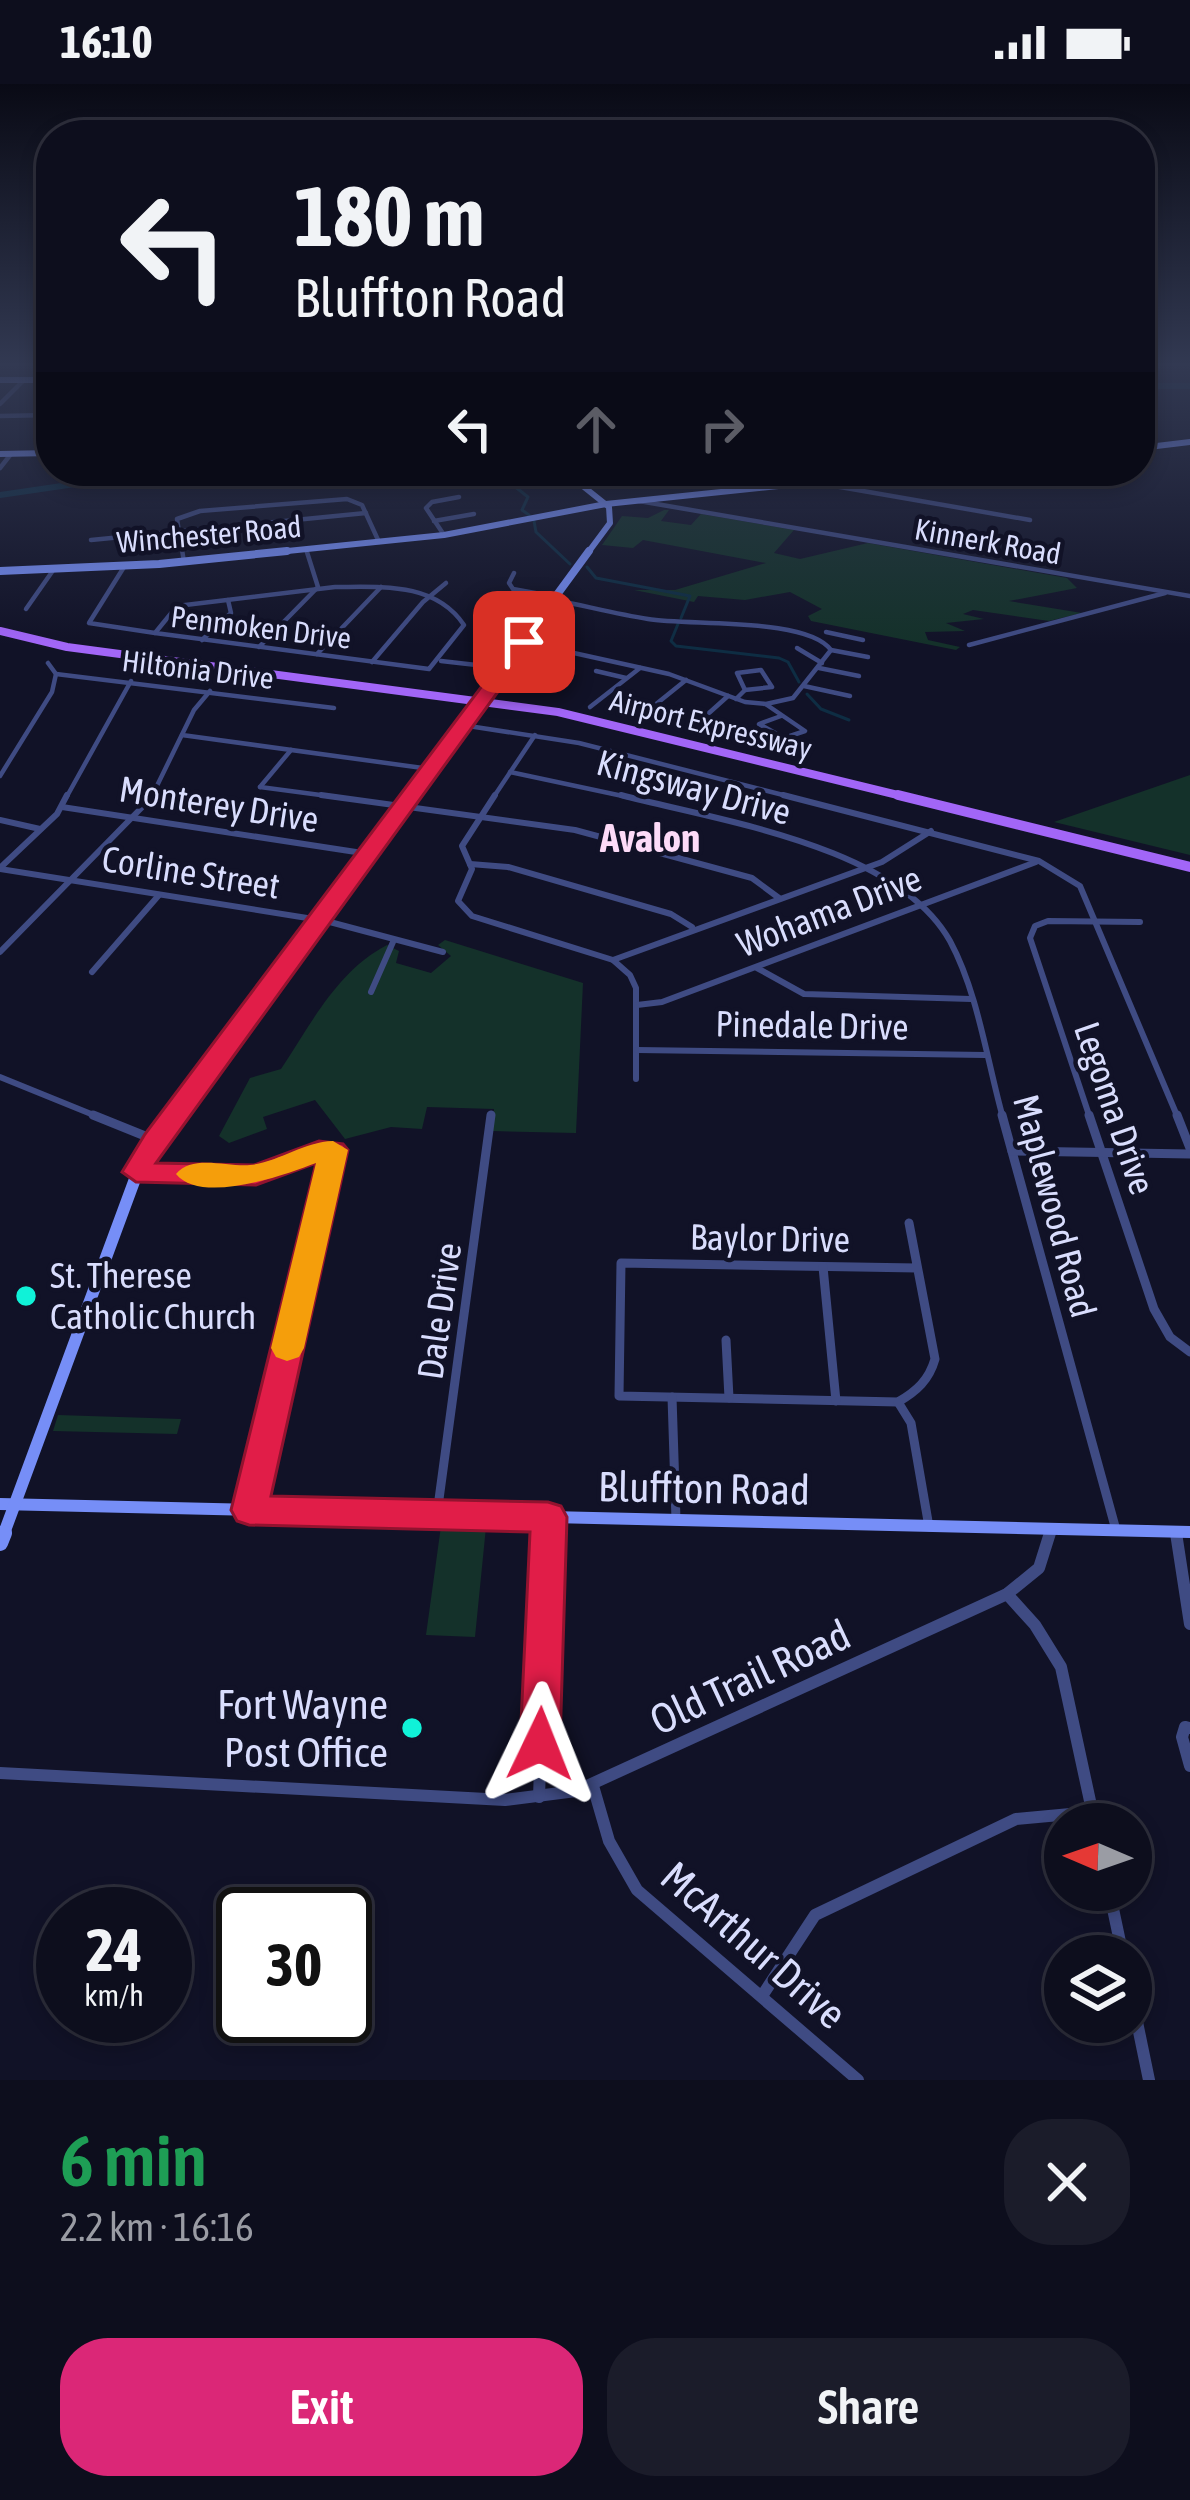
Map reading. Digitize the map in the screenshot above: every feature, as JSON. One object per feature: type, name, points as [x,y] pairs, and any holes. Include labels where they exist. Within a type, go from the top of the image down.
[{"type":"main road","points":[[0,1543],[7,1504],[136,1172],[610,523],[612,514],[606,504],[583,486]]},
{"type":"main road","name":"Winchester Road","points":[[0,571],[124,567],[380,542],[444,535],[606,504],[778,486]]},
{"type":"main road","name":"Airport Expressway","points":[[0,628],[86,650],[482,699],[586,718],[1190,864]]},
{"type":"main road","name":"Bluffton Road","points":[[7,1504],[1183,1532]]},
{"type":"street","points":[[838,486],[1030,520]]},
{"type":"street","points":[[444,535],[426,511],[428,504],[459,497]]},
{"type":"street","points":[[184,562],[177,519],[200,511],[354,500],[380,542]]},
{"type":"street","name":"Kinnerk Road","points":[[638,501],[1190,596]]},
{"type":"street","points":[[91,540],[178,536],[366,513]]},
{"type":"street","points":[[434,521],[474,514]]},
{"type":"street","points":[[258,648],[315,591],[318,583],[306,549]]},
{"type":"street","name":"Penmoken Drive","points":[[124,567],[88,623],[429,669],[439,661]]},
{"type":"street","points":[[26,608],[54,569]]},
{"type":"street","points":[[514,573],[509,584],[513,590],[652,620],[796,631],[868,657]]},
{"type":"street","points":[[373,662],[446,583]]},
{"type":"street","points":[[316,655],[382,586]]},
{"type":"street","points":[[153,635],[178,606],[382,586],[431,594],[449,602],[464,619],[458,638],[439,661]]},
{"type":"street","points":[[969,645],[1168,592]]},
{"type":"street","points":[[200,640],[231,614],[229,600]]},
{"type":"street","points":[[826,632],[863,640]]},
{"type":"street","points":[[523,644],[641,667],[766,704],[793,698],[830,646],[847,636]]},
{"type":"street","points":[[797,648],[820,665],[859,676]]},
{"type":"street","points":[[439,661],[505,669]]},
{"type":"street","points":[[0,776],[52,692],[56,674],[48,663]]},
{"type":"street","points":[[590,706],[641,667]]},
{"type":"street","points":[[690,730],[745,690],[772,687],[761,670],[737,673],[745,690]]},
{"type":"street","points":[[596,671],[627,679]]},
{"type":"street","name":"Hiltonia Drive","points":[[56,674],[334,708]]},
{"type":"street","points":[[640,717],[687,679]]},
{"type":"street","points":[[0,869],[62,807],[130,681]]},
{"type":"street","points":[[804,686],[850,696]]},
{"type":"street","points":[[0,952],[154,795],[196,705],[210,691]]},
{"type":"street","points":[[766,704],[805,731],[784,738],[759,724],[781,716]]},
{"type":"street","points":[[462,725],[535,735],[931,831],[1039,861],[1081,886],[1190,1150],[1012,1151]]},
{"type":"street","points":[[182,735],[430,769]]},
{"type":"street","points":[[535,735],[460,849],[470,864],[529,873],[671,914],[693,928]]},
{"type":"street","points":[[292,749],[260,787],[562,827],[733,873],[760,882],[778,898]]},
{"type":"street","name":"Kingsway Drive","points":[[510,772],[570,782],[794,841],[866,867],[922,905]]},
{"type":"street","name":"Monterey Drive","points":[[62,807],[369,854]]},
{"type":"street","points":[[0,820],[42,830]]},
{"type":"street","points":[[613,960],[866,867],[907,850],[931,831]]},
{"type":"street","name":"Wohama Drive","points":[[637,1005],[662,1002],[1039,861]]},
{"type":"street","points":[[470,864],[458,896],[460,907],[472,916],[613,960],[623,969],[637,988],[636,1079]]},
{"type":"street","name":"Corline Street","points":[[0,869],[318,920],[442,952]]},
{"type":"street","points":[[92,972],[160,894]]},
{"type":"street","name":"Maplewood Road","points":[[922,905],[954,947],[971,999],[1116,1530]]},
{"type":"street","points":[[1098,921],[1140,922]]},
{"type":"street","name":"Legoma Drive","points":[[1098,921],[1040,923],[1030,938],[1154,1309],[1170,1337],[1190,1352]]},
{"type":"street","points":[[371,992],[393,942]]},
{"type":"street","points":[[756,967],[779,984],[816,996],[971,999]]},
{"type":"street","name":"Pinedale Drive","points":[[637,1050],[985,1055]]},
{"type":"street","points":[[0,1077],[155,1140]]},
{"type":"street","name":"Dale Drive","points":[[436,1514],[491,1114]]},
{"type":"street","points":[[136,1172],[256,1175],[330,1150],[335,1154],[249,1510]]},
{"type":"street","points":[[676,1520],[672,1397],[898,1402],[931,1378],[935,1358],[908,1223]]},
{"type":"street","name":"Baylor Drive","points":[[672,1397],[619,1396],[622,1262],[917,1268]]},
{"type":"street","points":[[823,1267],[836,1401]]},
{"type":"street","points":[[726,1340],[728,1398]]},
{"type":"street","points":[[898,1402],[911,1423],[929,1527]]},
{"type":"street","points":[[539,1797],[548,1517]]},
{"type":"street","name":"Old Trail Road","points":[[0,1773],[434,1798],[539,1797],[593,1786],[1007,1594],[1048,1559],[1050,1530]]},
{"type":"street","points":[[1183,1532],[1184,1602],[1190,1624]]},
{"type":"street","points":[[1007,1594],[1035,1625],[1061,1667],[1090,1803]]},
{"type":"street","points":[[1190,1727],[1184,1727],[1182,1737],[1190,1766]]},
{"type":"street","name":"McArthur Drive","points":[[593,1786],[609,1841],[637,1890],[858,2080]]},
{"type":"street","points":[[762,1996],[815,1916],[1016,1819],[1044,1813]]},
{"type":"street","points":[[1141,2043],[1149,2080]]},
{"type":"green space","points":[[669,510],[661,521],[691,525],[701,514],[794,530],[774,553],[800,559],[868,543],[1067,578],[1077,588],[1009,601],[1082,613],[1049,621],[973,610],[963,614],[984,619],[946,623],[965,631],[925,632],[928,640],[960,647],[956,650],[811,621],[808,616],[822,609],[790,592],[745,600],[698,596],[694,602],[634,590],[675,590],[766,563],[643,540],[633,548],[602,545],[622,516],[648,518]]},
{"type":"green space","points":[[1190,775],[1190,855],[1054,822]]},
{"type":"green space","points":[[445,940],[583,983],[576,1133],[492,1131],[494,1109],[427,1107],[422,1129],[391,1127],[345,1139],[315,1100],[263,1117],[267,1129],[229,1143],[219,1136],[250,1078],[281,1069],[326,1000],[354,969],[387,945],[399,951],[396,963],[431,973],[451,956],[438,945]]},
{"type":"green space","points":[[58,1415],[181,1419],[177,1434],[53,1431]]},
{"type":"green space","points":[[441,1526],[486,1527],[475,1637],[426,1635]]},
{"type":"waterway","points":[[0,495],[62,486]]},
{"type":"waterway","points":[[514,486],[528,497],[522,510],[529,515]]},
{"type":"waterway","points":[[534,521],[536,532],[570,564]]},
{"type":"waterway","points":[[587,567],[596,578],[690,596],[681,618]]},
{"type":"waterway","points":[[678,624],[671,641],[676,646],[779,658],[788,662],[799,682]]},
{"type":"waterway","points":[[807,694],[821,709],[849,720]]},
{"type":"slow traffic","points":[[191,1174],[256,1175],[333,1150],[287,1348]]},
{"type":"place","name":"St. Therese Catholic Church","points":[[26,1296]]},
{"type":"place","name":"Fort Wayne Post Office","points":[[412,1728]]},
{"type":"district","name":"Avalon","points":[[650,838]]},
{"type":"route","points":[[524,642],[136,1172],[256,1175],[333,1150],[249,1510],[548,1517],[540,1744]]}]
